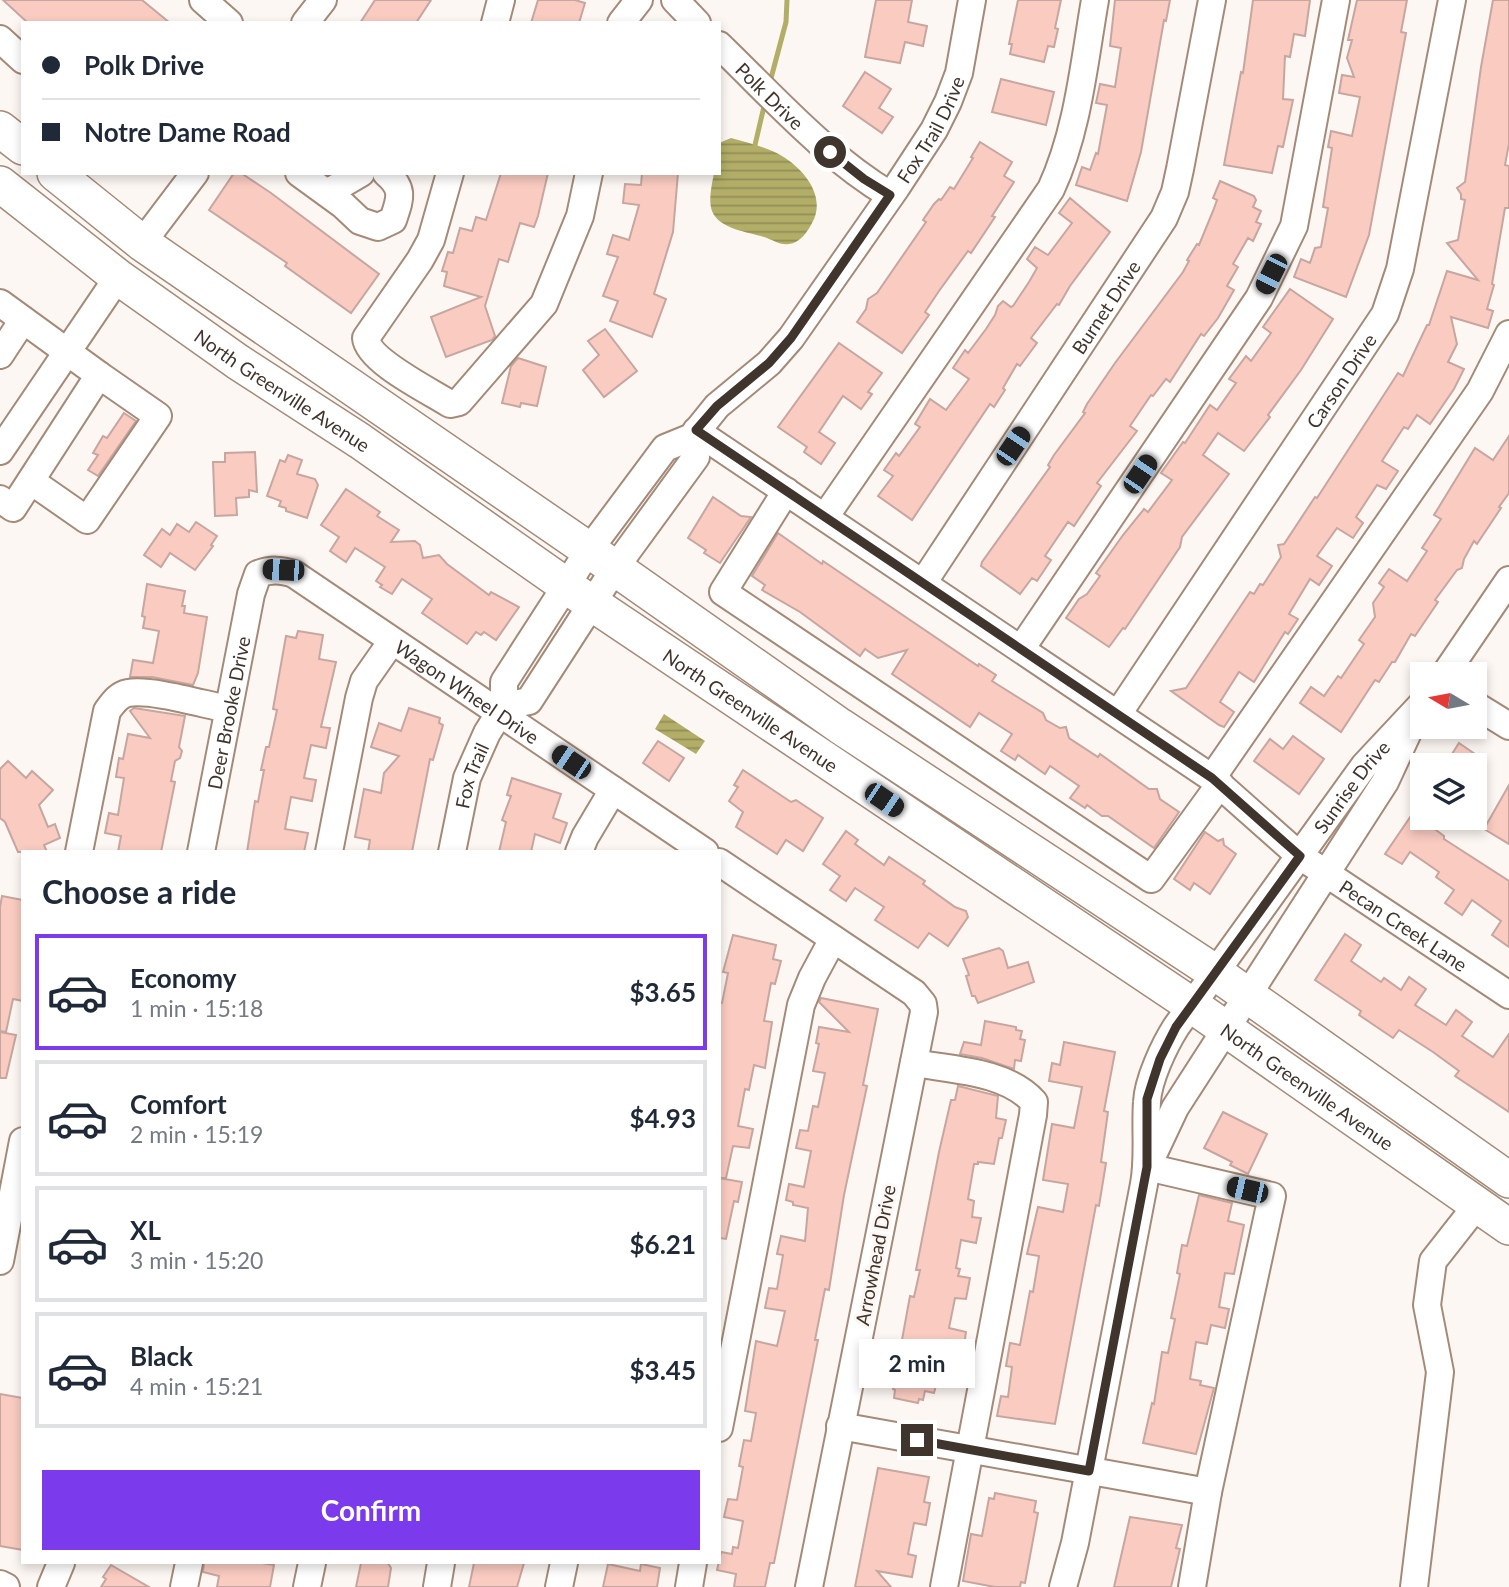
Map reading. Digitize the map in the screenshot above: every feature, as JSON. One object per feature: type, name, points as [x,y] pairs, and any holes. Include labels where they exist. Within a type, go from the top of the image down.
[{"type":"main road","points":[[0,129],[21,145]]},
{"type":"main road","name":"North Greenville Avenue","points":[[57,175],[142,243],[840,726],[1248,995],[1503,1175]]},
{"type":"main road","name":"North Greenville Avenue","points":[[0,184],[118,277],[238,362],[1193,1006],[1509,1227]]},
{"type":"main road","points":[[118,277],[142,243]]},
{"type":"main road","points":[[1476,1205],[1503,1175]]},
{"type":"street","points":[[203,0],[227,21]]},
{"type":"street","points":[[307,21],[323,0]]},
{"type":"street","points":[[496,21],[501,0]]},
{"type":"street","points":[[623,21],[639,0]]},
{"type":"street","points":[[675,0],[695,21]]},
{"type":"street","name":"Fox Trail Drive","points":[[579,594],[665,448],[694,434],[717,406],[769,363],[791,338],[934,130],[959,73],[972,0]]},
{"type":"street","points":[[825,517],[1051,189],[1063,164],[1070,138],[1095,0]]},
{"type":"street","name":"Burnet Drive","points":[[923,583],[1164,218],[1175,192],[1212,0]]},
{"type":"street","points":[[1021,649],[1259,298],[1283,251],[1294,226],[1336,0]]},
{"type":"street","name":"Carson Drive","points":[[1118,715],[1392,300],[1452,0]]},
{"type":"street","points":[[0,39],[21,58]]},
{"type":"street","name":"Polk Drive","points":[[721,47],[830,152],[864,179],[890,195]]},
{"type":"street","points":[[142,243],[193,175]]},
{"type":"street","points":[[302,175],[360,221],[378,227],[393,220],[401,198],[396,181],[388,175]]},
{"type":"street","points":[[327,193],[358,175]]},
{"type":"street","points":[[449,175],[431,240],[366,338],[367,346],[382,361],[450,404],[459,402],[544,304],[580,216],[589,175]]},
{"type":"street","points":[[0,451],[118,277]]},
{"type":"street","points":[[0,303],[158,416],[87,520],[31,481]]},
{"type":"street","points":[[0,355],[23,320]]},
{"type":"street","points":[[786,491],[723,592],[1151,879],[1480,391],[1509,334]]},
{"type":"street","points":[[0,499],[13,508],[99,375]]},
{"type":"street","name":"Pecan Creek Lane","points":[[694,434],[786,491],[1216,781],[1300,856],[1509,995]]},
{"type":"street","name":"Wagon Wheel Drive","points":[[258,574],[268,570],[283,570],[294,574],[501,709],[702,850]]},
{"type":"street","name":"Deer Brooke Drive","points":[[201,850],[251,594],[258,574]]},
{"type":"street","points":[[1453,662],[1509,580]]},
{"type":"street","name":"Fox Trail","points":[[452,850],[467,778],[501,709],[504,681],[579,594]]},
{"type":"street","points":[[328,850],[364,681],[392,640]]},
{"type":"street","points":[[79,850],[107,711],[117,698],[127,693],[151,694],[228,709]]},
{"type":"street","points":[[1488,713],[1509,726]]},
{"type":"street","name":"Sunrise Drive","points":[[1063,1587],[1075,1543],[1147,1167],[1147,1099],[1169,1039],[1364,766],[1410,717]]},
{"type":"street","name":"Sunrise Drive","points":[[1147,1167],[1175,1108],[1385,782],[1410,729]]},
{"type":"street","points":[[580,850],[613,790]]},
{"type":"street","points":[[721,863],[833,939],[801,1005],[721,1419]]},
{"type":"street","name":"Arrowhead Drive","points":[[809,1587],[924,1012],[923,1004],[914,993],[833,939]]},
{"type":"street","points":[[914,1063],[1004,1080],[1024,1091],[1034,1102],[944,1587]]},
{"type":"street","points":[[0,1261],[21,1152]]},
{"type":"street","points":[[1147,1167],[1272,1196],[1208,1492],[1192,1587]]},
{"type":"street","points":[[1414,1587],[1440,1372],[1427,1305],[1433,1261],[1476,1205]]},
{"type":"street","points":[[840,1426],[1208,1492]]},
{"type":"street","points":[[51,1587],[61,1564]]},
{"type":"street","points":[[184,1587],[189,1564]]},
{"type":"street","points":[[307,1587],[312,1564]]},
{"type":"street","points":[[437,1587],[441,1564]]},
{"type":"street","points":[[559,1587],[564,1564]]},
{"type":"street","points":[[689,1587],[693,1564]]},
{"type":"street","points":[[0,1584],[6,1587]]},
{"type":"shaded area","points":[[731,138],[764,148],[782,156],[805,176],[815,194],[816,213],[808,230],[797,241],[779,243],[727,226],[716,217],[712,211],[710,197],[714,175],[721,175],[721,142]]},
{"type":"shaded area","points":[[664,714],[705,741],[696,754],[655,729]]},
{"type":"building","points":[[3,0],[142,0],[168,21],[26,21]]},
{"type":"building","points":[[375,0],[431,0],[417,21],[361,21]]},
{"type":"building","points":[[538,0],[575,0],[585,3],[580,21],[532,21]]},
{"type":"building","points":[[876,0],[912,0],[908,22],[927,26],[923,46],[905,42],[900,63],[865,57]]},
{"type":"building","points":[[1018,0],[1061,0],[1054,47],[1048,46],[1044,62],[1010,54],[1012,44],[1009,44]]},
{"type":"building","points":[[1115,0],[1170,0],[1166,21],[1164,20],[1141,152],[1127,201],[1076,185],[1082,167],[1090,170],[1096,153],[1098,154],[1107,105],[1096,103],[1100,84],[1115,87],[1121,48],[1110,46]]},
{"type":"building","points":[[1253,0],[1310,0],[1305,36],[1294,34],[1290,57],[1285,56],[1283,99],[1293,100],[1283,147],[1278,146],[1272,173],[1224,165],[1241,72],[1243,73]]},
{"type":"building","points":[[1357,0],[1407,0],[1401,32],[1406,33],[1369,235],[1346,297],[1294,277],[1301,259],[1310,263],[1315,248],[1321,247],[1328,208],[1323,207],[1332,148],[1328,147],[1331,131],[1352,136],[1360,97],[1339,93],[1342,75],[1354,77],[1347,58]]},
{"type":"building","points":[[1493,0],[1509,0],[1509,144],[1505,165],[1509,166],[1509,208],[1505,208],[1492,284],[1494,285],[1487,309],[1493,311],[1488,328],[1451,317],[1457,344],[1448,362],[1464,369],[1454,389],[1430,424],[1417,415],[1408,429],[1404,427],[1382,461],[1398,471],[1386,489],[1377,485],[1356,517],[1363,523],[1353,538],[1337,528],[1317,556],[1332,566],[1319,585],[1310,579],[1289,614],[1298,619],[1288,634],[1285,632],[1254,682],[1239,672],[1220,702],[1234,712],[1224,727],[1171,691],[1186,688],[1250,592],[1254,594],[1260,584],[1263,585],[1281,557],[1278,545],[1284,544],[1315,497],[1317,498],[1398,373],[1403,376],[1429,325],[1447,271],[1478,280],[1447,243],[1458,240],[1465,200],[1461,199],[1457,188],[1465,182]]},
{"type":"building","points":[[865,72],[891,89],[879,108],[893,117],[882,133],[843,106]]},
{"type":"building","points":[[1001,79],[1054,92],[1046,125],[992,112]]},
{"type":"building","points":[[980,142],[1012,162],[1004,176],[1014,182],[992,216],[995,217],[971,253],[968,251],[939,291],[925,312],[929,315],[902,353],[857,322],[866,309],[868,299],[877,293],[926,222],[923,220],[934,204],[941,200],[950,187],[954,189]]},
{"type":"building","points":[[233,175],[244,175],[379,274],[351,313],[285,266],[287,263],[209,210]]},
{"type":"building","points":[[500,175],[548,175],[534,227],[520,223],[508,262],[499,259],[485,306],[495,336],[492,340],[446,357],[431,317],[481,297],[444,286],[447,272],[442,271],[448,252],[453,253],[460,228],[472,231],[476,217],[486,220]]},
{"type":"building","points":[[642,175],[678,175],[673,232],[654,294],[666,299],[652,337],[610,321],[618,301],[603,296],[618,257],[607,254],[613,235],[629,240],[639,205],[623,203],[625,184],[641,185]]},
{"type":"building","points":[[1220,181],[1254,196],[1256,200],[1253,207],[1261,211],[1256,222],[1261,224],[1253,241],[1248,238],[1233,264],[1238,267],[1227,286],[1234,290],[1218,318],[1204,336],[1201,334],[1170,382],[1166,379],[1153,396],[1151,395],[1130,426],[1137,431],[1097,483],[1101,486],[1074,526],[1068,522],[1045,556],[1051,560],[1037,581],[1032,578],[1020,594],[981,566],[982,562],[1050,467],[1048,465],[1054,455],[1085,413],[1083,412],[1087,404],[1115,363],[1183,272],[1189,261],[1187,260],[1197,244],[1199,245],[1213,211],[1217,200],[1213,198]]},
{"type":"building","points":[[1070,198],[1110,232],[1059,305],[1057,304],[1031,338],[1037,343],[1020,366],[1017,364],[994,407],[990,404],[912,520],[878,496],[893,476],[884,470],[896,453],[899,456],[920,427],[915,424],[930,399],[946,410],[969,379],[953,368],[965,350],[968,353],[986,329],[998,306],[1003,301],[1013,306],[1037,268],[1027,259],[1035,247],[1048,255],[1072,223],[1059,213]]},
{"type":"building","points":[[1290,289],[1333,319],[1268,415],[1270,417],[1244,451],[1218,433],[1203,455],[1229,474],[1182,537],[1180,547],[1125,629],[1123,628],[1109,647],[1066,618],[1100,576],[1096,573],[1123,535],[1144,509],[1148,512],[1172,480],[1161,473],[1210,405],[1217,410],[1236,383],[1229,379],[1246,356],[1251,361],[1271,333],[1263,327]]},
{"type":"building","points":[[605,329],[637,371],[604,397],[583,370],[599,355],[588,341]]},
{"type":"building","points":[[839,343],[882,373],[868,392],[872,394],[861,409],[843,396],[819,432],[835,443],[821,464],[804,452],[807,447],[778,427]]},
{"type":"building","points":[[518,358],[546,367],[537,406],[521,403],[520,407],[502,403],[511,366]]},
{"type":"building","points":[[124,413],[136,421],[98,476],[88,470],[98,455],[93,453],[103,436],[107,438]]},
{"type":"building","points":[[1509,436],[1509,493],[1499,507],[1501,508],[1477,544],[1474,541],[1462,568],[1457,570],[1435,600],[1438,602],[1415,636],[1411,634],[1395,662],[1392,662],[1379,682],[1375,680],[1341,732],[1300,703],[1311,687],[1324,696],[1338,676],[1341,678],[1364,644],[1359,640],[1375,617],[1373,603],[1384,587],[1379,583],[1389,569],[1407,581],[1427,551],[1422,548],[1441,519],[1434,515],[1475,448],[1493,460]]},
{"type":"building","points":[[255,452],[257,492],[249,490],[249,497],[236,498],[237,515],[215,516],[213,462],[225,462],[225,453]]},
{"type":"building","points":[[288,455],[302,460],[297,474],[315,479],[318,485],[307,518],[286,511],[286,508],[279,506],[281,501],[267,496],[280,460],[285,462]]},
{"type":"building","points":[[346,489],[380,512],[377,516],[399,530],[391,542],[415,541],[420,545],[423,558],[439,555],[489,595],[491,592],[519,607],[496,640],[484,632],[481,635],[476,632],[467,644],[422,613],[432,599],[402,579],[392,594],[380,587],[382,585],[376,581],[385,567],[355,548],[346,562],[330,551],[339,537],[321,525]]},
{"type":"building","points":[[713,497],[741,516],[751,517],[720,563],[688,538]]},
{"type":"building","points":[[196,522],[217,536],[195,570],[170,553],[161,567],[144,555],[162,529],[170,535],[177,524],[189,532]]},
{"type":"building","points":[[778,533],[978,666],[979,664],[996,675],[992,681],[1043,713],[1046,720],[1060,728],[1066,727],[1069,738],[1098,757],[1100,754],[1149,789],[1157,789],[1160,799],[1179,812],[1154,848],[1108,816],[1102,816],[1087,805],[1085,808],[1070,798],[1079,786],[1050,766],[1045,774],[1018,755],[1015,760],[1001,751],[1012,734],[979,713],[970,727],[892,674],[907,650],[878,658],[865,649],[860,656],[800,612],[762,590],[765,585],[752,576]]},
{"type":"building","points":[[147,584],[185,591],[182,606],[185,606],[184,613],[207,617],[198,673],[193,685],[152,677],[130,677],[133,660],[153,663],[159,631],[143,628]]},
{"type":"building","points":[[298,631],[323,635],[319,659],[336,662],[321,727],[330,728],[326,748],[311,745],[304,778],[316,780],[312,801],[291,797],[285,829],[308,833],[304,850],[247,850],[255,801],[258,802],[264,770],[261,770],[277,710],[273,709],[286,636],[296,638]]},
{"type":"building","points":[[134,708],[185,716],[179,747],[182,751],[180,758],[175,761],[171,781],[175,782],[161,850],[118,850],[121,836],[105,833],[109,813],[118,815],[124,778],[116,777],[119,758],[123,759],[128,734],[150,738],[130,711]]},
{"type":"building","points":[[409,708],[440,718],[439,723],[443,725],[433,760],[430,759],[412,850],[368,850],[370,840],[355,837],[364,789],[381,793],[384,773],[399,756],[371,747],[379,723],[401,731]]},
{"type":"building","points":[[1293,736],[1324,759],[1299,794],[1254,761],[1270,739],[1283,749]]},
{"type":"building","points":[[658,741],[684,758],[669,781],[643,763]]},
{"type":"building","points":[[1459,743],[1474,753],[1453,753]]},
{"type":"building","points":[[8,761],[26,778],[32,771],[53,790],[39,805],[48,827],[55,824],[60,838],[44,845],[46,850],[18,852],[5,822],[0,818],[0,769]]},
{"type":"building","points":[[743,770],[791,802],[796,800],[823,818],[803,851],[786,840],[777,854],[736,827],[743,812],[729,801],[738,787],[734,785]]},
{"type":"building","points":[[512,778],[561,794],[553,818],[567,823],[560,843],[535,834],[531,850],[499,850],[506,822],[502,820],[511,796],[507,795]]},
{"type":"building","points":[[1509,785],[1509,844],[1486,830]]},
{"type":"building","points":[[1410,817],[1410,830],[1436,830],[1444,839],[1509,881],[1509,947],[1492,935],[1501,921],[1472,900],[1462,915],[1445,903],[1454,890],[1436,877],[1439,872],[1410,852],[1402,864],[1385,854]]},
{"type":"building","points":[[846,831],[858,840],[855,844],[884,865],[889,857],[925,881],[923,884],[955,907],[966,911],[968,917],[948,946],[929,933],[918,948],[875,920],[884,907],[855,888],[846,901],[830,890],[840,876],[823,864]]},
{"type":"building","points":[[1205,832],[1218,841],[1223,839],[1224,845],[1236,854],[1210,894],[1194,883],[1190,890],[1174,879]]},
{"type":"building","points":[[2,896],[21,900],[21,1001],[13,999],[6,1032],[0,1031]]},
{"type":"building","points":[[1345,934],[1361,945],[1351,961],[1381,982],[1384,978],[1401,990],[1409,977],[1426,989],[1415,1005],[1446,1025],[1456,1010],[1472,1022],[1462,1036],[1493,1057],[1509,1034],[1509,1112],[1455,1076],[1459,1071],[1433,1052],[1399,1030],[1393,1038],[1359,1015],[1361,1011],[1315,980]]},
{"type":"building","points":[[733,935],[776,945],[773,959],[781,961],[775,984],[771,983],[764,1021],[772,1022],[765,1068],[754,1065],[749,1090],[745,1089],[738,1126],[753,1129],[749,1148],[733,1146],[726,1178],[721,1178],[721,1003],[728,973],[723,972]]},
{"type":"building","points":[[999,948],[1003,951],[1008,968],[1028,962],[1034,982],[978,1003],[975,996],[972,996],[963,959]]},
{"type":"building","points":[[821,998],[878,1009],[863,1085],[867,1086],[844,1195],[829,1290],[825,1289],[815,1340],[818,1340],[774,1563],[770,1563],[765,1587],[734,1587],[736,1574],[717,1570],[718,1564],[721,1564],[721,1552],[732,1554],[733,1547],[738,1548],[743,1521],[724,1517],[728,1499],[737,1500],[743,1467],[739,1466],[744,1440],[751,1441],[756,1413],[745,1411],[756,1341],[777,1346],[785,1311],[765,1308],[769,1288],[777,1289],[783,1255],[777,1254],[781,1236],[805,1241],[808,1208],[793,1205],[793,1202],[786,1200],[789,1184],[804,1187],[811,1151],[796,1148],[800,1130],[808,1131],[813,1106],[818,1107],[825,1073],[813,1071],[819,1044],[816,1043],[819,1027],[849,1032],[819,1002]]},
{"type":"building","points":[[985,1021],[1016,1027],[1016,1030],[1022,1031],[1020,1039],[1025,1040],[1021,1061],[1015,1060],[1014,1069],[960,1054],[964,1042],[981,1045]]},
{"type":"building","points":[[0,1032],[16,1035],[6,1078],[0,1078]]},
{"type":"building","points":[[1064,1042],[1115,1052],[1104,1111],[1108,1112],[1101,1162],[1106,1163],[1055,1424],[997,1416],[1001,1396],[1008,1397],[1012,1367],[1006,1366],[1010,1343],[1020,1345],[1030,1291],[1033,1292],[1039,1256],[1027,1254],[1038,1207],[1063,1212],[1068,1184],[1043,1180],[1052,1124],[1074,1128],[1082,1087],[1049,1081],[1052,1063],[1060,1065]]},
{"type":"building","points":[[958,1086],[998,1096],[996,1118],[1006,1120],[994,1164],[974,1164],[968,1199],[974,1201],[972,1217],[981,1218],[976,1243],[961,1240],[956,1268],[960,1269],[958,1276],[970,1278],[966,1299],[955,1298],[949,1328],[966,1332],[963,1352],[945,1351],[934,1393],[925,1391],[923,1400],[919,1399],[918,1403],[894,1398],[893,1389],[910,1296],[914,1297],[920,1270],[916,1270],[939,1152],[951,1100],[955,1100]]},
{"type":"building","points":[[1223,1112],[1267,1134],[1248,1174],[1230,1165],[1232,1162],[1204,1148]]},
{"type":"building","points":[[721,1178],[742,1182],[738,1202],[734,1201],[726,1239],[721,1238]]},
{"type":"building","points":[[1199,1195],[1232,1203],[1228,1221],[1244,1225],[1234,1274],[1225,1273],[1219,1307],[1229,1309],[1225,1328],[1211,1325],[1207,1344],[1196,1342],[1190,1379],[1201,1381],[1200,1385],[1214,1388],[1196,1454],[1143,1443],[1152,1403],[1154,1404],[1162,1352],[1168,1353],[1175,1319],[1171,1318],[1180,1274],[1177,1273],[1182,1245],[1187,1246]]},
{"type":"building","points":[[0,1394],[21,1398],[21,1550],[0,1546]]},
{"type":"building","points":[[878,1468],[929,1477],[924,1502],[930,1503],[926,1525],[914,1523],[908,1554],[916,1556],[912,1577],[877,1571],[891,1587],[855,1587]]},
{"type":"building","points":[[995,1493],[1036,1501],[1034,1512],[1038,1513],[1025,1583],[1021,1582],[1020,1587],[995,1587],[963,1581],[971,1534],[982,1536],[989,1498],[994,1499]]},
{"type":"building","points":[[1130,1517],[1182,1525],[1176,1548],[1180,1549],[1171,1587],[1114,1587]]},
{"type":"building","points":[[204,1564],[274,1565],[270,1587],[217,1587],[219,1576],[203,1572]]},
{"type":"building","points":[[361,1564],[389,1564],[391,1568],[388,1587],[356,1587]]},
{"type":"building","points":[[474,1564],[524,1564],[517,1587],[469,1587]]},
{"type":"building","points":[[608,1564],[640,1571],[641,1564],[660,1568],[657,1587],[603,1587]]},
{"type":"building","points":[[111,1565],[149,1587],[101,1587],[106,1579],[103,1577]]},
{"type":"waterway","points":[[770,82],[786,22],[787,0]]},
{"type":"waterway","points":[[755,145],[765,102]]},
{"type":"route","points":[[830,152],[864,179],[890,195],[791,338],[769,363],[717,406],[696,430],[1212,778],[1300,856],[1176,1027],[1160,1059],[1147,1099],[1147,1167],[1089,1471],[917,1440]]}]
